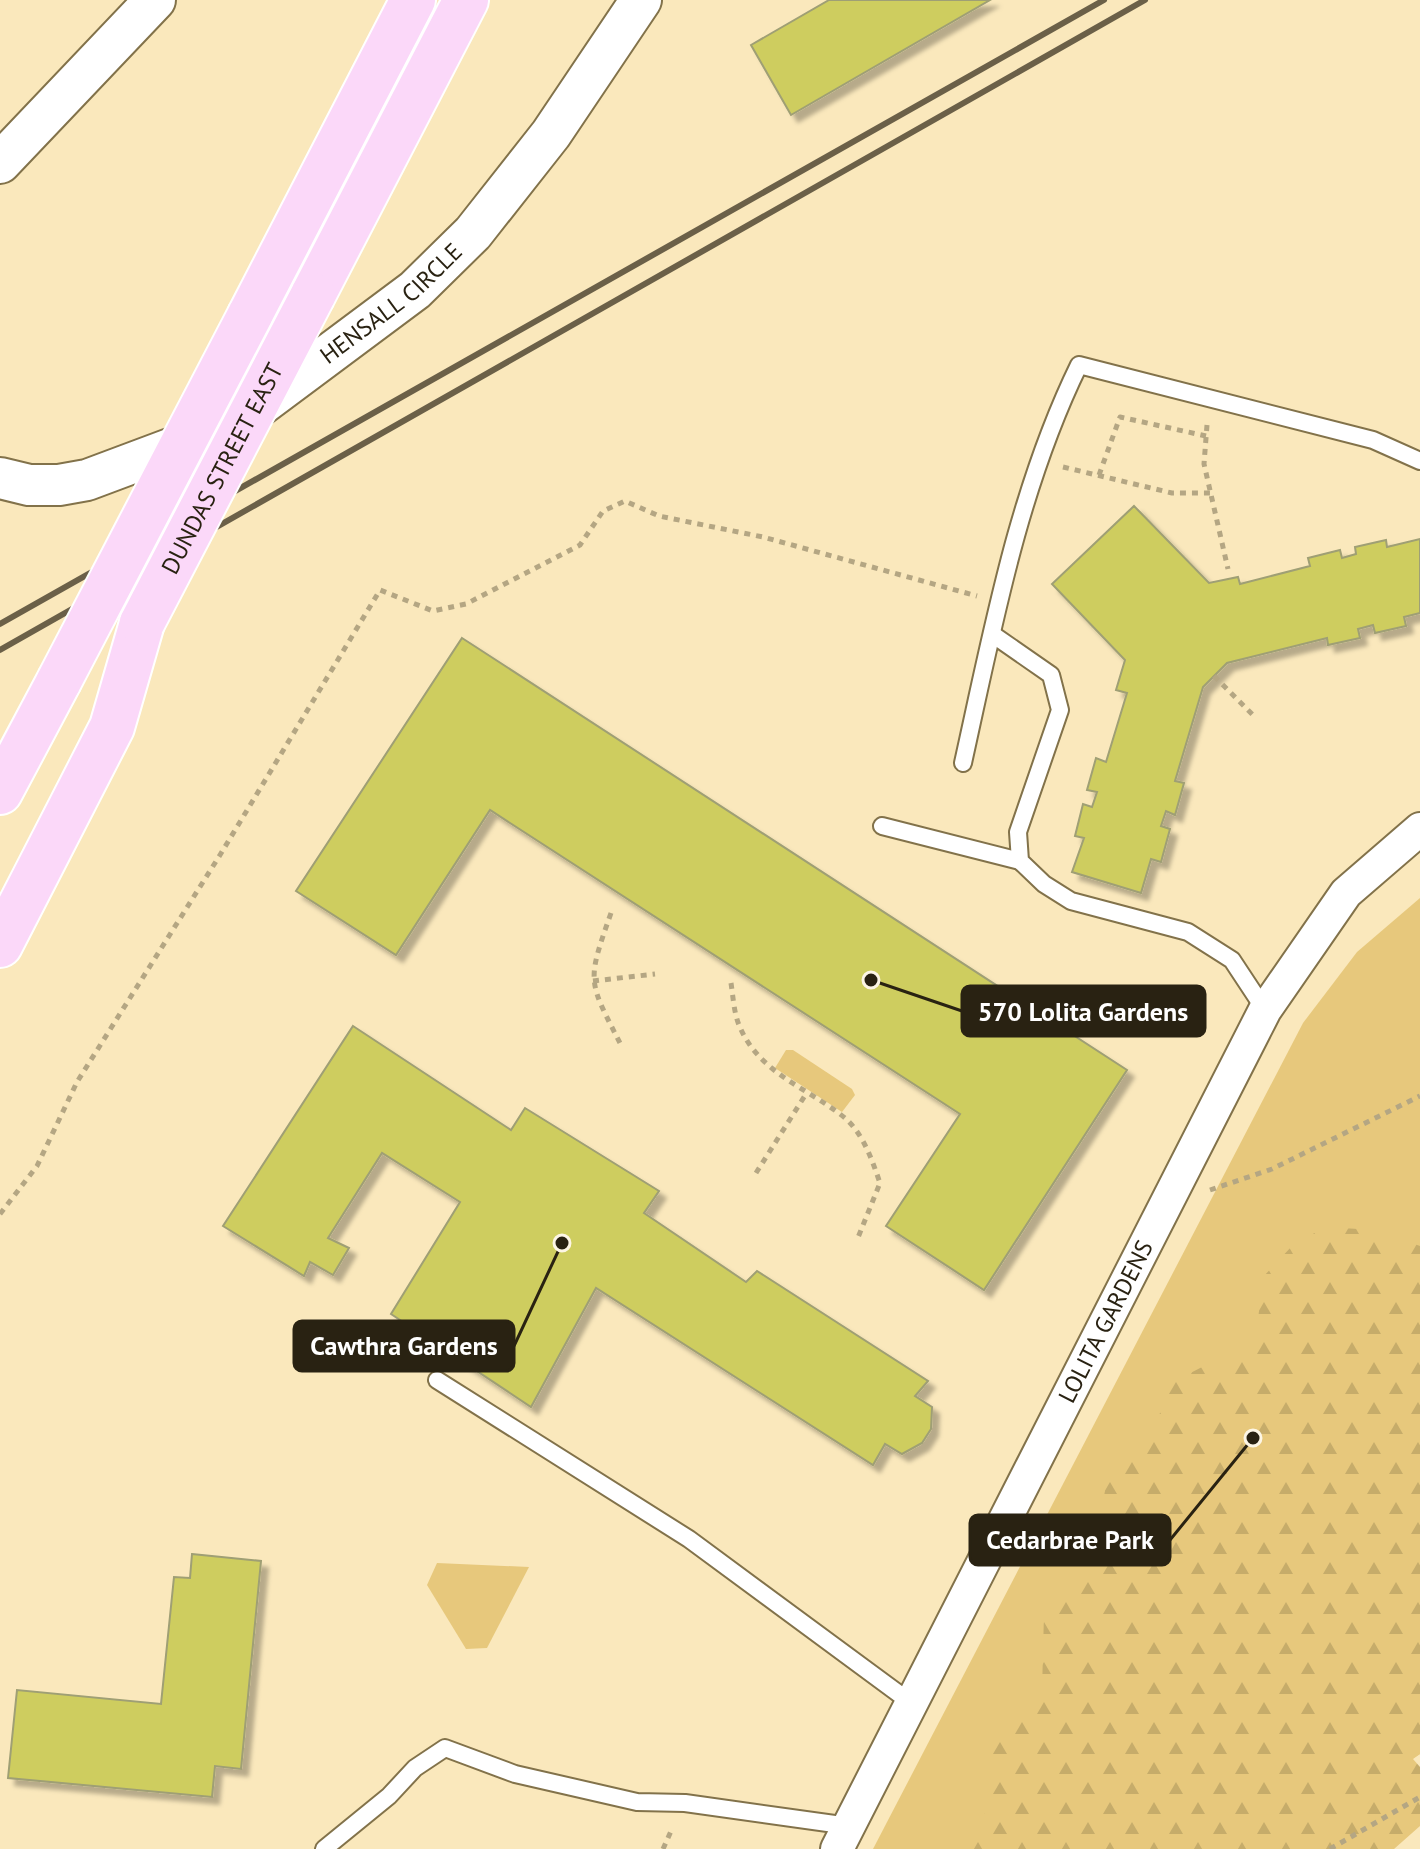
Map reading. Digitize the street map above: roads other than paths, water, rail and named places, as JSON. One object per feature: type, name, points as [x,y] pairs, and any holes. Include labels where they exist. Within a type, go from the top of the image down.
[{"type":"main road","name":"DUNDAS STREET EAST","points":[[0,792],[413,0]]},
{"type":"main road","name":"DUNDAS STREET EAST","points":[[0,945],[112,727],[142,623],[466,0]]},
{"type":"street","points":[[0,163],[155,0]]},
{"type":"street","name":"HENSALL CIRCLE","points":[[0,478],[29,485],[59,485],[87,480],[234,425],[415,290],[473,233],[551,134],[641,0]]},
{"type":"street","name":"LOLITA GARDENS","points":[[843,1838],[1265,1010],[1346,893],[1420,829]]},
{"type":"lane","points":[[963,763],[997,602],[1052,422],[1079,365],[1373,440],[1420,461]]},
{"type":"lane","points":[[992,634],[1051,675],[1060,710],[1018,832],[1020,861]]},
{"type":"lane","points":[[882,826],[1020,861],[1044,884],[1071,901],[1188,932],[1232,960],[1265,1010]]},
{"type":"lane","points":[[437,1380],[689,1539],[910,1702]]},
{"type":"lane","points":[[324,1849],[389,1796],[415,1768],[445,1748],[515,1774],[637,1802],[685,1803],[843,1838]]},
{"type":"railway","points":[[0,624],[1104,0]]},
{"type":"railway","points":[[0,650],[1145,0]]},
{"type":"place","name":"570 Lolita Gardens","points":[[871,980]]},
{"type":"place","name":"Cawthra Gardens","points":[[562,1243]]},
{"type":"place","name":"Cedarbrae Park","points":[[1253,1438]]}]
